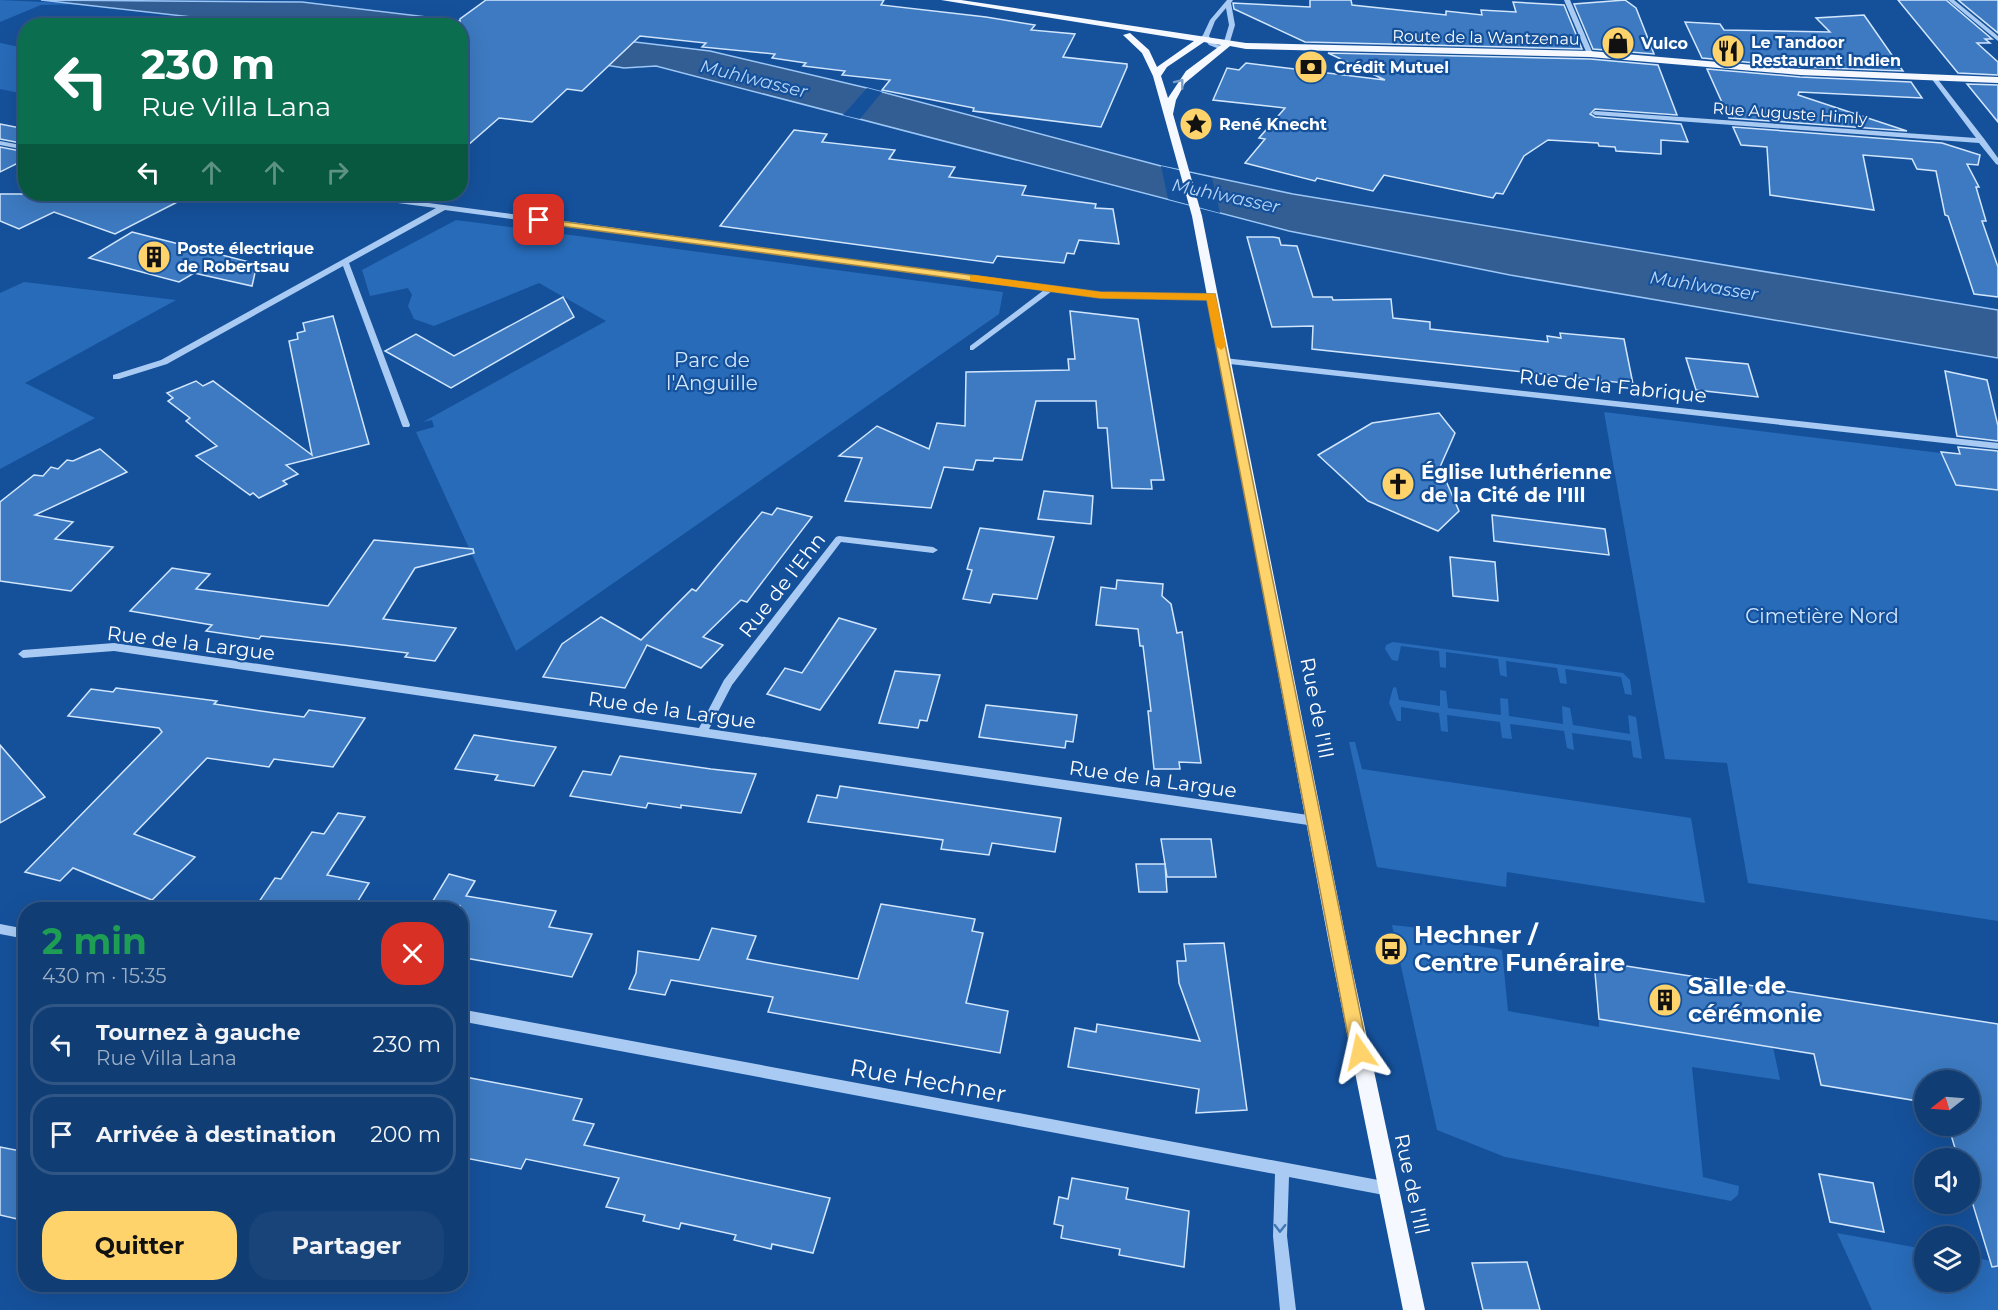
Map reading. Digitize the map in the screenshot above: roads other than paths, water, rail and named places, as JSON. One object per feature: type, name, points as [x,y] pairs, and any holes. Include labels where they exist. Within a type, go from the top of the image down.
[{"type":"main road","name":"Route de la Wantzenau","points":[[945,0],[1110,27],[1175,35],[1211,44],[1590,54],[1800,72],[1998,80]]},
{"type":"main road","name":"Route de la Wantzenau","points":[[1110,27],[1126,35],[1192,46]]},
{"type":"main road","name":"Rue de l'Ill","points":[[1126,35],[1143,48],[1157,76],[1197,216],[1211,297],[1414,1310]]},
{"type":"main road","points":[[1179,54],[1211,44]]},
{"type":"main road","points":[[1168,116],[1170,101],[1181,80],[1211,44]]},
{"type":"main road","points":[[1157,76],[1163,66],[1192,46],[1211,44],[1260,47]]},
{"type":"street","points":[[1567,0],[1590,54]]},
{"type":"street","points":[[1951,0],[1998,39]]},
{"type":"street","points":[[1229,2],[1232,25],[1230,35]]},
{"type":"street","points":[[1211,44],[1215,17],[1229,2]]},
{"type":"street","points":[[1175,35],[1195,34],[1211,44]]},
{"type":"street","points":[[1211,44],[1230,35]]},
{"type":"street","points":[[1230,35],[1238,43],[1260,47]]},
{"type":"street","points":[[1934,78],[1998,163]]},
{"type":"street","name":"Rue Auguste Himly","points":[[1595,113],[1983,141]]},
{"type":"street","points":[[0,143],[18,146]]},
{"type":"street","points":[[398,201],[1100,295],[1211,297]]},
{"type":"street","points":[[116,377],[164,362],[444,207]]},
{"type":"street","points":[[345,262],[406,424]]},
{"type":"street","points":[[973,348],[1050,289]]},
{"type":"street","name":"Rue de la Fabrique","points":[[1224,362],[1998,446]]},
{"type":"street","name":"Rue de l'Ehn","points":[[702,732],[728,683],[839,539],[933,550]]},
{"type":"street","name":"Rue de la Largue","points":[[23,654],[114,647],[1315,821]]},
{"type":"street","points":[[0,929],[18,932]]},
{"type":"street","name":"Rue Hechner","points":[[468,1017],[1389,1189]]},
{"type":"street","points":[[1282,1170],[1280,1236],[1288,1310]]},
{"type":"water","points":[[41,0],[302,2],[435,18],[200,18]]},
{"type":"water","name":"Muhlwasser","points":[[468,22],[710,51],[867,88],[1161,166],[1293,194],[1998,310],[1998,358],[1510,275],[1289,231],[656,66],[624,68],[530,53],[468,29]]},
{"type":"place","name":"Vulco","points":[[1618,43]]},
{"type":"place","name":"Le Tandoor Restaurant Indien","points":[[1728,51]]},
{"type":"place","name":"Crédit Mutuel","points":[[1311,67]]},
{"type":"place","name":"René Knecht","points":[[1196,124]]},
{"type":"place","name":"Poste électrique de Robertsau","points":[[154,257]]},
{"type":"place","name":"Église luthérienne de la Cité de l'Ill","points":[[1398,484]]},
{"type":"place","name":"Hechner / Centre Funéraire","points":[[1391,949]]},
{"type":"place","name":"Salle de cérémonie","points":[[1665,1000]]},
{"type":"park label","name":"Parc de l'Anguille","points":[[712,372]]},
{"type":"park label","name":"Cimetière Nord","points":[[1822,616]]}]
